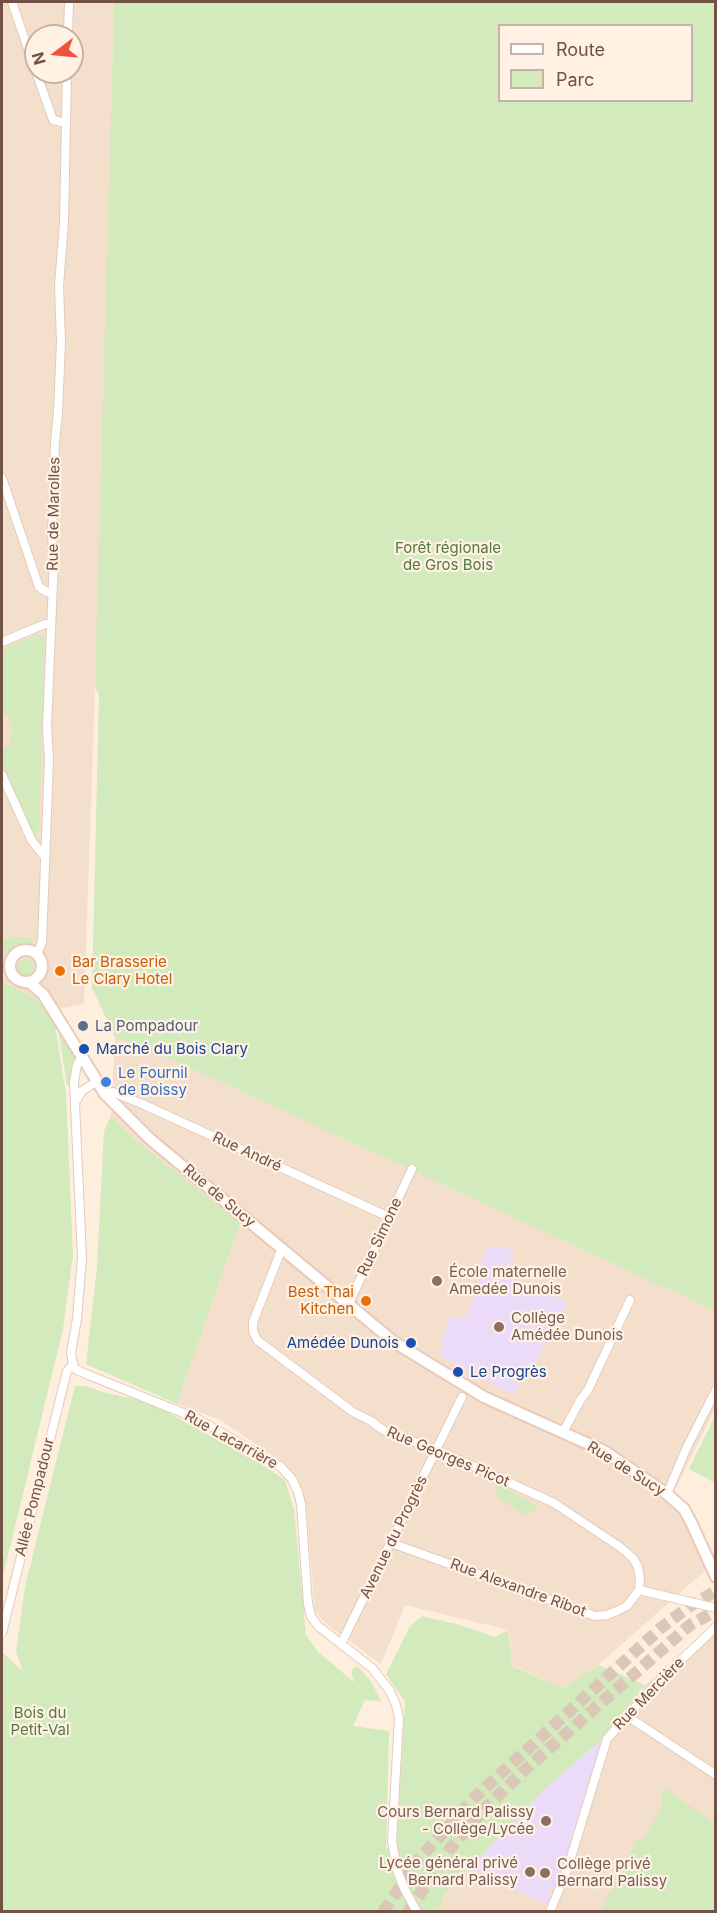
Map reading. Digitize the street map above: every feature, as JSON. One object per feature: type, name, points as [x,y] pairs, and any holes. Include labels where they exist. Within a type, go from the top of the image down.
[{"type":"main road","points":[[27,950],[37,954],[42,968],[34,980],[17,980],[5,967],[16,953],[27,950]]},
{"type":"main road","name":"Rue de Sucy","points":[[34,980],[96,1082],[150,1139],[394,1342],[432,1365],[471,1384],[497,1402],[603,1451],[667,1494],[687,1516],[716,1577]]},
{"type":"street","points":[[12,2],[24,37]]},
{"type":"street","points":[[68,24],[69,2]]},
{"type":"street","points":[[40,84],[54,120],[66,123]]},
{"type":"street","name":"Rue de Marolles","points":[[37,954],[42,942],[49,759],[47,727],[55,442],[61,342],[59,286],[64,222],[67,84]]},
{"type":"street","points":[[2,478],[39,586],[52,593]]},
{"type":"street","points":[[2,642],[45,624],[51,624]]},
{"type":"street","points":[[2,775],[32,841],[45,857]]},
{"type":"street","points":[[73,1365],[71,1353],[77,1319],[82,1258],[74,1082],[77,1065],[82,1057]]},
{"type":"street","points":[[76,1101],[82,1091],[96,1082]]},
{"type":"street","name":"Rue André","points":[[105,1094],[113,1092],[140,1102],[389,1217]]},
{"type":"street","name":"Rue Simone","points":[[348,1305],[412,1169]]},
{"type":"street","name":"Rue Georges Picot","points":[[282,1248],[253,1322],[253,1331],[257,1340],[354,1412],[383,1430],[436,1450],[554,1503],[633,1558],[638,1568],[639,1590]]},
{"type":"street","points":[[563,1432],[588,1390],[630,1300]]},
{"type":"street","name":"Allée Pompadour","points":[[2,1633],[67,1371],[73,1365]]},
{"type":"street","name":"Rue Lacarrière","points":[[73,1365],[75,1369],[92,1377],[198,1419],[281,1467],[292,1479],[298,1492],[311,1616],[318,1626],[380,1676],[396,1705],[399,1718],[392,1841],[397,1870],[417,1911]]},
{"type":"street","points":[[667,1494],[686,1449],[716,1390]]},
{"type":"street","name":"Avenue du Progrès","points":[[341,1644],[462,1398]]},
{"type":"street","name":"Rue Alexandre Ribot","points":[[392,1543],[595,1616],[607,1616],[627,1606],[639,1590]]},
{"type":"street","points":[[639,1590],[716,1608]]},
{"type":"street","name":"Rue Mercière","points":[[551,1909],[568,1867],[607,1739],[656,1684],[716,1627]]},
{"type":"street","points":[[627,1716],[716,1775]]},
{"type":"shaded area","points":[[2,2],[114,2],[98,605],[84,1004],[47,1011],[35,998],[2,981]]},
{"type":"shaded area","points":[[115,1037],[180,1063],[715,1311],[715,1409],[673,1494],[691,1510],[715,1562],[598,1665],[563,1688],[512,1665],[509,1630],[405,1605],[381,1664],[325,1623],[315,1611],[307,1516],[298,1481],[284,1463],[220,1420],[177,1404],[240,1223],[133,1138],[111,1116]]},
{"type":"shaded area","name":"Collège Amédée Dunois","points":[[504,1246],[515,1251],[504,1274],[567,1302],[560,1317],[554,1317],[548,1343],[545,1343],[528,1378],[524,1376],[513,1395],[440,1355],[448,1316],[458,1319],[459,1316],[468,1318],[485,1249]]},
{"type":"shaded area","points":[[715,1627],[715,1911],[438,1912],[443,1897],[538,1795],[601,1740],[645,1685]]},
{"type":"shaded area","name":"Cours Bernard Palissy - Collège/Lycée","points":[[601,1740],[568,1856],[556,1888],[550,1887],[549,1904],[467,1871],[538,1795]]},
{"type":"green space","name":"Forêt régionale de Gros Bois","points":[[114,2],[715,2],[715,1311],[180,1063],[115,1037],[92,988],[99,695],[95,687]]},
{"type":"green space","points":[[38,634],[45,637],[39,833],[34,834],[2,763],[2,748],[12,745],[10,735],[14,733],[8,715],[2,716],[2,649]]},
{"type":"green space","points":[[11,937],[35,938],[30,944],[15,947],[2,958],[2,942]]},
{"type":"green space","points":[[23,959],[29,959],[34,967],[32,973],[23,975],[18,970],[18,964]]},
{"type":"green space","points":[[2,981],[35,998],[47,1011],[55,1025],[66,1094],[73,1255],[63,1329],[2,1580]]},
{"type":"green space","points":[[58,1027],[75,1057],[71,1085],[67,1085]]},
{"type":"green space","points":[[111,1116],[133,1138],[240,1223],[177,1404],[86,1364],[97,1267],[104,1131]]},
{"type":"green space","name":"Bois du Petit-Val","points":[[75,1386],[85,1386],[149,1402],[261,1464],[285,1480],[294,1510],[306,1635],[318,1652],[354,1682],[351,1671],[357,1666],[371,1681],[381,1701],[365,1700],[353,1726],[389,1731],[386,1850],[397,1837],[405,1702],[386,1674],[410,1626],[422,1616],[460,1625],[495,1637],[508,1630],[512,1666],[563,1688],[598,1665],[645,1685],[601,1740],[538,1795],[443,1897],[438,1911],[2,1911],[2,1652],[23,1671],[16,1652],[25,1587]]},
{"type":"green space","points":[[715,1416],[716,1483],[689,1469]]},
{"type":"green space","points":[[495,1481],[540,1508],[523,1515],[497,1497]]},
{"type":"green space","points":[[666,1788],[715,1824],[715,1911],[600,1911],[638,1838],[643,1839],[661,1808],[663,1792]]},
{"type":"tunnel","points":[[383,1912],[420,1858],[475,1797],[662,1627],[690,1606],[716,1591]]},
{"type":"tunnel","points":[[408,1912],[449,1850],[485,1808],[528,1767],[690,1625],[716,1611]]},
{"type":"place","name":"Bar Brasserie Le Clary Hotel","points":[[60,971]]},
{"type":"place","name":"La Pompadour","points":[[83,1026]]},
{"type":"place","name":"Marché du Bois Clary","points":[[84,1049]]},
{"type":"place","name":"Le Fournil de Boissy","points":[[106,1082]]},
{"type":"place","name":"École maternelle Amedée Dunois","points":[[437,1281]]},
{"type":"place","name":"Best Thai Kitchen","points":[[366,1301]]},
{"type":"place","name":"Collège Amédée Dunois","points":[[499,1327]]},
{"type":"place","name":"Amédée Dunois","points":[[411,1343]]},
{"type":"place","name":"Le Progrès","points":[[458,1372]]},
{"type":"place","name":"Cours Bernard Palissy - Collège/Lycée","points":[[546,1821]]},
{"type":"place","name":"Lycée général privé Bernard Palissy","points":[[530,1872]]},
{"type":"place","name":"Collège privé Bernard Palissy","points":[[545,1873]]}]
